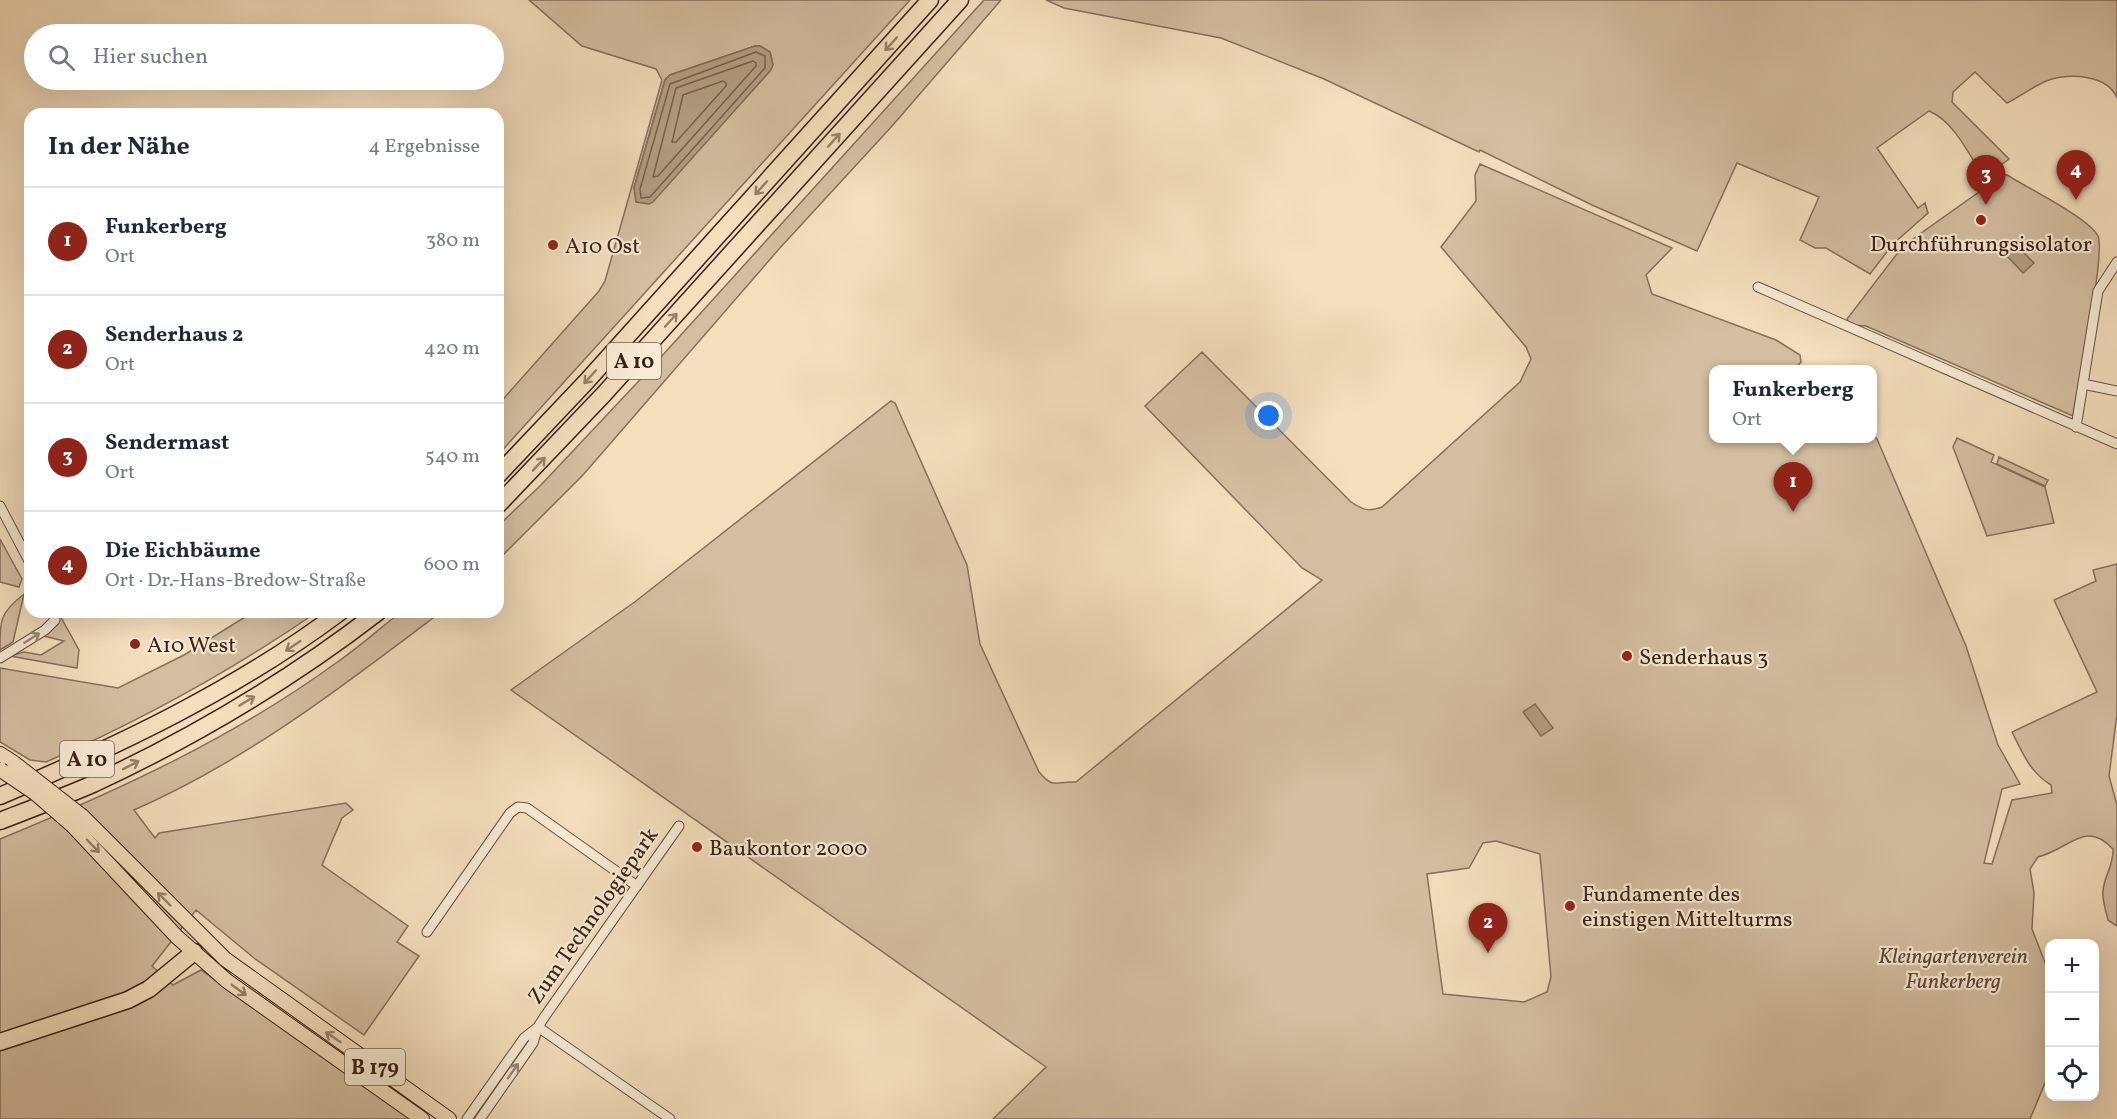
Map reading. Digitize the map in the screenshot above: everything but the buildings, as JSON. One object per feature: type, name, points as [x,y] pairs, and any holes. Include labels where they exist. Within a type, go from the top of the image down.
[{"type":"highway","name":"A 10","points":[[504,469],[594,373],[930,0]]},
{"type":"highway","name":"A 10","points":[[504,500],[604,394],[960,0]]},
{"type":"highway","name":"A 10","points":[[0,796],[106,751],[172,717],[257,670],[331,618]]},
{"type":"highway","name":"A 10","points":[[0,821],[92,784],[210,723],[326,651],[370,618]]},
{"type":"highway","points":[[0,1042],[128,1000],[149,989],[200,946]]},
{"type":"main road","name":"B 179","points":[[0,754],[14,763],[77,821],[200,946],[227,981],[423,1119]]},
{"type":"main road","name":"B 179","points":[[0,770],[77,821]]},
{"type":"main road","name":"B 179","points":[[200,946],[237,969],[449,1119]]},
{"type":"street","points":[[2076,427],[2098,291],[2117,262]]},
{"type":"street","points":[[1758,287],[2117,444]]},
{"type":"street","points":[[2083,384],[2117,391]]},
{"type":"street","points":[[0,506],[24,551]]},
{"type":"street","points":[[0,658],[45,630],[55,618]]},
{"type":"street","points":[[427,932],[510,813],[518,807],[527,808],[637,886]]},
{"type":"street","name":"Zum Technologiepark","points":[[467,1119],[524,1038],[538,1027],[679,826]]},
{"type":"street","points":[[538,1027],[670,1119]]},
{"type":"street","name":"Zum Technologiepark","points":[[480,1119],[533,1043],[538,1027]]},
{"type":"green space","points":[[529,0],[910,0],[504,448],[504,398],[599,291],[605,281],[662,80],[656,69],[582,46]],"holes":[[[755,46],[760,46],[770,52],[773,65],[770,71],[649,204],[634,188],[665,80],[670,75]]]},
{"type":"green space","points":[[984,0],[1001,0],[893,125],[779,249],[583,475],[504,554],[504,520],[541,485],[651,368]]},
{"type":"green space","points":[[1046,0],[2117,0],[2117,98],[2106,84],[2097,80],[2067,77],[2044,82],[2007,103],[1975,72],[1953,92],[1952,102],[2009,159],[1984,178],[1954,131],[1929,111],[1877,148],[1918,208],[1925,203],[1928,213],[1893,244],[1870,274],[1826,248],[1815,248],[1800,240],[1819,197],[1737,163],[1697,251],[1592,205],[1480,150],[1479,152],[1324,79],[1221,38],[1064,8]]},
{"type":"green space","name":"Kleingartenverein Funkerberg","points":[[1480,164],[1672,248],[1646,275],[1652,294],[1776,340],[1800,355],[1801,362],[1798,365],[1709,365],[1709,443],[1877,443],[1877,439],[1966,646],[1998,745],[2020,784],[2002,789],[1984,863],[1992,864],[2012,800],[2052,793],[2051,785],[2032,768],[2012,732],[2097,692],[2054,600],[2096,581],[2093,570],[2117,564],[2117,714],[2109,776],[2117,805],[2117,926],[2108,920],[2104,902],[2105,880],[2113,849],[2103,840],[2094,836],[2085,836],[2038,857],[2030,869],[2034,893],[2032,929],[2045,963],[2045,1083],[2030,1119],[993,1119],[1046,1067],[511,690],[636,601],[891,401],[895,403],[967,565],[980,644],[1039,772],[1052,783],[1076,782],[1322,580],[1302,568],[1145,406],[1202,352],[1351,502],[1370,510],[1382,507],[1520,382],[1531,359],[1526,347],[1441,247],[1476,201],[1475,175]],"holes":[[[1496,841],[1540,854],[1551,977],[1547,992],[1524,1002],[1443,994],[1427,874],[1469,868],[1483,843]]]},
{"type":"green space","points":[[2003,175],[2007,175],[2070,212],[2098,236],[2095,293],[2073,416],[1866,326],[1850,325],[1847,319],[1903,246]]},
{"type":"green space","points":[[1957,438],[1994,455],[1991,462],[2045,487],[2054,523],[1987,536],[1953,447]]},
{"type":"green space","points":[[1999,457],[2048,480],[2045,486],[1997,464]]},
{"type":"green space","points":[[0,539],[22,579],[19,587],[0,582]]},
{"type":"green space","points":[[24,594],[13,642],[0,650],[3,618],[10,606]]},
{"type":"green space","points":[[58,618],[61,618],[79,650],[77,668],[10,656],[24,652],[41,655],[64,641],[44,636],[58,624]]},
{"type":"green space","points":[[243,618],[308,618],[219,674],[151,712],[46,762],[30,760],[0,742],[0,668],[118,688],[184,655]]},
{"type":"green space","points":[[393,618],[433,618],[294,720],[216,768],[134,810],[155,838],[159,833],[346,803],[353,810],[342,818],[322,865],[408,926],[397,942],[419,956],[364,1035],[254,958],[196,910],[152,966],[173,985],[201,970],[412,1119],[0,1119],[0,839],[131,782],[215,739],[297,690]]},
{"type":"water","points":[[760,46],[770,52],[773,65],[770,71],[653,202],[649,204],[636,202],[634,188],[665,80],[670,75]]},
{"type":"water","points":[[2016,245],[2034,263],[2023,273],[2006,255]]},
{"type":"water","points":[[1535,704],[1553,728],[1541,736],[1523,712]]},
{"type":"place","name":"Die Eichbäume","points":[[2076,200]]},
{"type":"place","name":"Sendermast","points":[[1986,205]]},
{"type":"place","name":"Durchführungsisolator","points":[[1981,220]]},
{"type":"place","name":"A10 Ost","points":[[553,245]]},
{"type":"place","name":"Funkerberg","points":[[1793,512]]},
{"type":"place","name":"A10 West","points":[[135,644]]},
{"type":"place","name":"Senderhaus 3","points":[[1627,656]]},
{"type":"place","name":"Baukontor 2000","points":[[697,847]]},
{"type":"place","name":"Fundamente des einstigen Mittelturms","points":[[1570,906]]},
{"type":"place","name":"Senderhaus 2","points":[[1488,953]]}]
